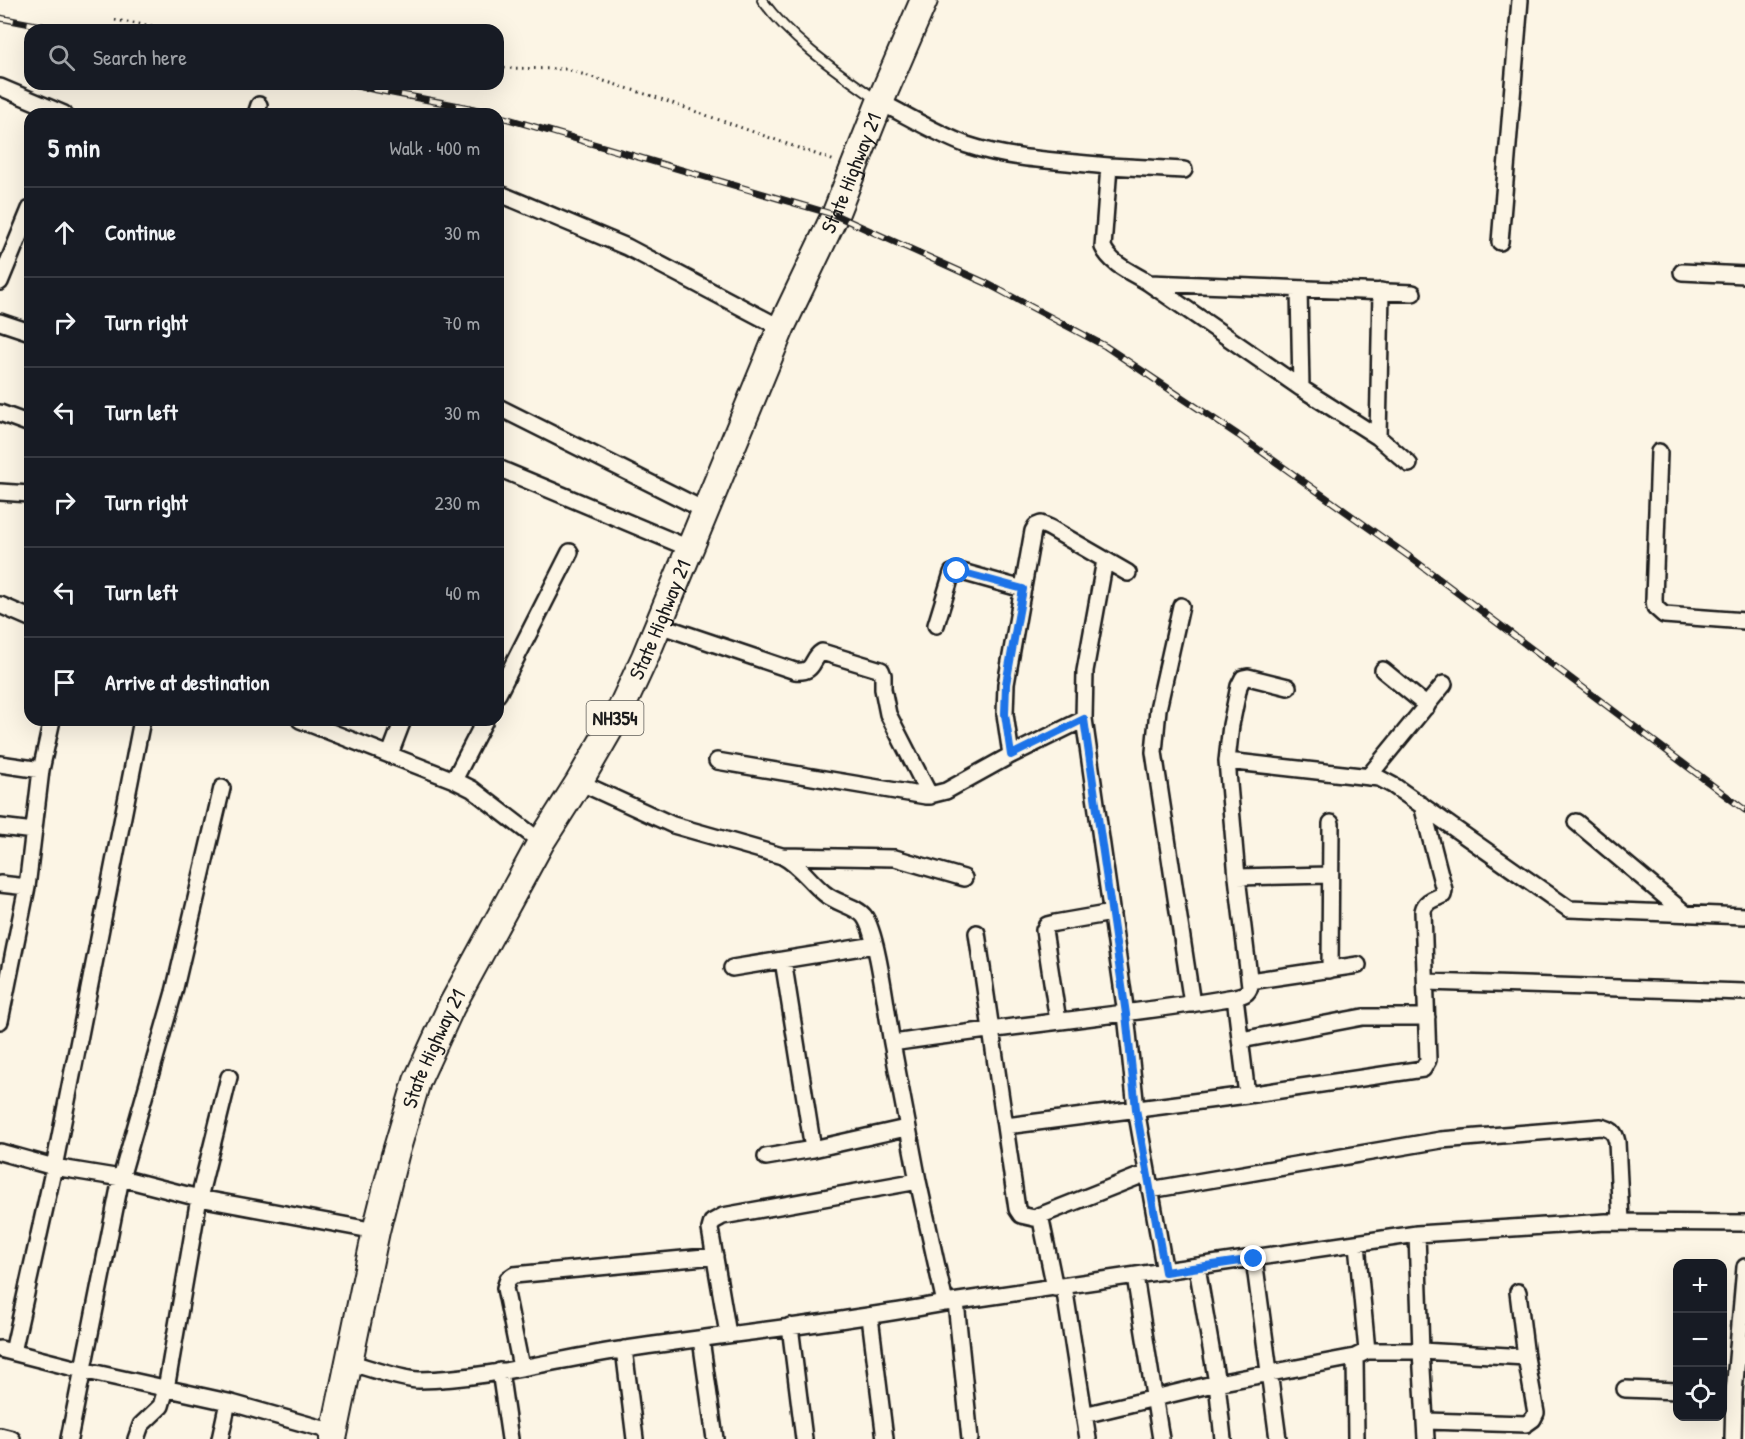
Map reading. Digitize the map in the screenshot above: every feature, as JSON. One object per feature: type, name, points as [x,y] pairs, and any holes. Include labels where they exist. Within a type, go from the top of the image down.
[{"type":"highway","name":"State Highway 21","points":[[334,1436],[376,1231],[398,1144],[417,1082],[451,1007],[541,842],[620,711],[660,625],[781,328],[835,215],[924,0]]},
{"type":"street","points":[[1500,242],[1520,0]]},
{"type":"street","points":[[0,87],[50,108]]},
{"type":"street","points":[[880,102],[954,140],[1003,154],[1109,166],[1184,170]]},
{"type":"street","points":[[1109,166],[1103,247],[1113,261],[1378,437],[1409,464]]},
{"type":"street","points":[[504,195],[618,242],[781,328]]},
{"type":"street","points":[[0,282],[6,249],[24,219]]},
{"type":"street","points":[[1682,272],[1745,275]]},
{"type":"street","points":[[1149,283],[1413,292]]},
{"type":"street","points":[[1299,289],[1301,388]]},
{"type":"street","points":[[1378,437],[1381,291]]},
{"type":"street","points":[[0,322],[24,330]]},
{"type":"street","points":[[504,410],[706,511]]},
{"type":"street","points":[[0,413],[24,422]]},
{"type":"street","points":[[1659,452],[1654,600],[1656,607],[1664,615],[1745,621]]},
{"type":"street","points":[[504,471],[691,549]]},
{"type":"street","points":[[0,492],[24,494]]},
{"type":"street","points":[[1011,755],[1005,714],[1006,684],[1036,526],[1041,524],[1050,528],[1128,573]]},
{"type":"street","points":[[504,682],[570,552]]},
{"type":"street","points":[[1105,560],[1085,671],[1084,719],[1126,1014],[1136,1109],[1165,1272]]},
{"type":"street","points":[[936,625],[951,573],[962,572],[1023,589]]},
{"type":"street","points":[[0,605],[24,615]]},
{"type":"street","points":[[1181,606],[1158,709],[1154,752],[1192,1004]]},
{"type":"street","points":[[660,625],[795,671],[808,670],[822,652],[881,670],[888,714],[930,796]]},
{"type":"street","points":[[1383,670],[1428,706]]},
{"type":"street","points":[[892,1043],[1126,1014],[1244,995],[1248,991],[1250,981],[1237,877],[1227,760],[1231,725],[1239,686],[1243,678],[1248,677],[1288,687]]},
{"type":"street","points":[[1368,777],[1444,684]]},
{"type":"street","points":[[717,761],[930,796],[946,791],[1011,755],[1084,719]]},
{"type":"street","points":[[0,1021],[27,887],[41,770],[51,726]]},
{"type":"street","points":[[141,726],[54,1167],[7,1350],[82,1370],[228,1402],[334,1436]]},
{"type":"street","points":[[316,726],[472,789],[541,842]]},
{"type":"street","points":[[390,754],[401,726]]},
{"type":"street","points":[[454,780],[482,726]]},
{"type":"street","points":[[1227,760],[1379,778],[1422,805],[1569,909],[1745,916]]},
{"type":"street","points":[[0,764],[41,770]]},
{"type":"street","points":[[579,782],[673,825],[782,856],[795,863],[830,899],[862,914],[866,919],[874,945],[906,1128],[951,1302],[970,1439]]},
{"type":"street","points":[[69,1439],[121,1178],[174,992],[222,788]]},
{"type":"street","points":[[1006,1126],[1247,1095],[1423,1069],[1428,1060],[1424,906],[1443,895],[1444,890],[1422,805]]},
{"type":"street","points":[[1330,969],[1331,822]]},
{"type":"street","points":[[1576,822],[1686,914]]},
{"type":"street","points":[[0,827],[34,831]]},
{"type":"street","points":[[782,856],[895,858],[964,878]]},
{"type":"street","points":[[1237,877],[1330,875]]},
{"type":"street","points":[[0,884],[27,887]]},
{"type":"street","points":[[1058,1021],[1044,930],[1047,925],[1055,923],[1112,914]]},
{"type":"street","points":[[977,933],[1017,1209],[1021,1215],[1027,1218],[1040,1215],[1147,1173]]},
{"type":"street","points":[[732,968],[874,945]]},
{"type":"street","points":[[783,960],[813,1149]]},
{"type":"street","points":[[1250,981],[1358,965]]},
{"type":"street","points":[[1426,982],[1745,992]]},
{"type":"street","points":[[1235,997],[1247,1095]]},
{"type":"street","points":[[1241,1040],[1364,1017],[1427,1017]]},
{"type":"street","points":[[136,1439],[141,1425],[161,1406],[166,1389],[199,1197],[229,1077]]},
{"type":"street","points":[[1150,1190],[1441,1140],[1601,1127],[1610,1129],[1615,1134],[1617,1142],[1621,1221]]},
{"type":"street","points":[[766,1157],[906,1128]]},
{"type":"street","points":[[0,1152],[54,1167],[121,1178],[199,1197],[376,1231]]},
{"type":"street","points":[[728,1334],[710,1229],[712,1222],[716,1219],[918,1181]]},
{"type":"street","points":[[1040,1215],[1059,1287],[1088,1439]]},
{"type":"street","points":[[348,1362],[416,1380],[500,1371],[624,1349],[870,1317],[951,1302],[1417,1234],[1621,1221],[1745,1223]]},
{"type":"street","points":[[1417,1234],[1426,1439]]},
{"type":"street","points":[[1356,1439],[1361,1354],[1357,1244]]},
{"type":"street","points":[[521,1367],[505,1288],[508,1279],[514,1275],[715,1256]]},
{"type":"street","points":[[1254,1259],[1278,1439]]},
{"type":"street","points":[[1197,1267],[1217,1383],[1223,1439]]},
{"type":"street","points":[[1732,1439],[1728,1393],[1744,1305],[1745,1267]]},
{"type":"street","points":[[1135,1276],[1161,1439]]},
{"type":"street","points":[[1426,1421],[1526,1424],[1533,1419],[1536,1413],[1518,1292]]},
{"type":"street","points":[[870,1317],[885,1439]]},
{"type":"street","points":[[790,1326],[804,1439]]},
{"type":"street","points":[[701,1339],[714,1439]]},
{"type":"street","points":[[624,1349],[635,1439]]},
{"type":"street","points":[[1084,1415],[1217,1383],[1361,1354],[1421,1351],[1526,1357]]},
{"type":"street","points":[[500,1371],[510,1439]]},
{"type":"street","points":[[1625,1389],[1673,1391]]},
{"type":"street","points":[[220,1439],[228,1402]]},
{"type":"street","points":[[0,1436],[12,1439]]},
{"type":"lane","points":[[762,0],[792,35],[811,52],[880,102]]},
{"type":"path","points":[[115,20],[139,24]]},
{"type":"path","points":[[504,68],[566,69],[655,97],[854,167]]},
{"type":"railway","points":[[0,18],[31,24]]},
{"type":"railway","points":[[377,90],[470,108]]},
{"type":"railway","points":[[504,118],[835,215],[986,283],[1105,346],[1238,435],[1414,560],[1745,810]]},
{"type":"route","points":[[957,571],[1023,589],[1006,684],[1005,714],[1011,755],[1084,719],[1126,1014],[1136,1109],[1165,1272],[1254,1259]]}]
